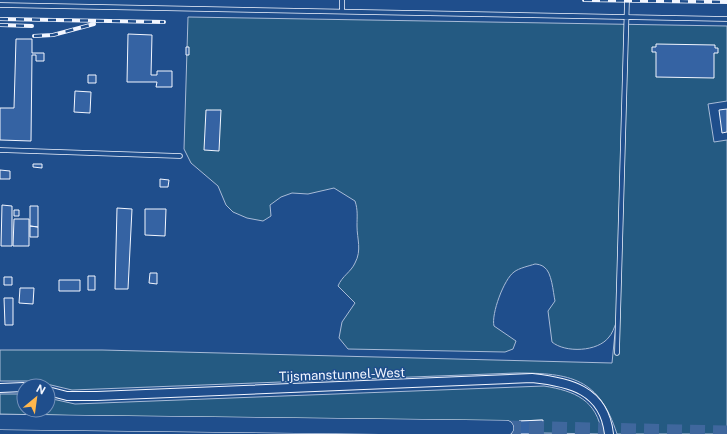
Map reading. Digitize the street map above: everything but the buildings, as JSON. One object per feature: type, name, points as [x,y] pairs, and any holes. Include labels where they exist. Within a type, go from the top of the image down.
[{"type":"highway","points":[[0,422],[506,428]]},
{"type":"street","name":"Tijsmanstunnel-West","points":[[56,393],[67,396],[97,396],[532,378],[559,381],[581,388],[597,402],[606,417],[609,434]]},
{"type":"street","points":[[0,388],[16,387]]},
{"type":"lane","points":[[55,0],[57,6]]},
{"type":"lane","points":[[342,0],[342,11]]},
{"type":"lane","points":[[617,353],[627,0]]},
{"type":"lane","points":[[0,4],[727,19]]},
{"type":"lane","points":[[0,150],[180,156]]},
{"type":"shaded area","points":[[188,17],[727,26],[727,101],[708,104],[714,142],[727,140],[727,434],[617,434],[610,415],[592,390],[580,382],[567,378],[535,373],[72,390],[56,386],[56,378],[16,378],[16,381],[0,381],[0,350],[102,350],[612,363],[616,323],[609,337],[597,346],[573,349],[558,346],[552,342],[548,311],[555,301],[552,282],[547,270],[538,264],[519,269],[514,272],[502,289],[496,305],[494,313],[494,326],[516,341],[513,349],[505,352],[348,349],[339,338],[342,322],[355,303],[338,286],[353,266],[358,254],[359,244],[355,201],[334,188],[308,194],[292,193],[281,197],[270,205],[271,216],[263,221],[247,218],[233,212],[226,205],[218,186],[191,163],[184,149]]},
{"type":"shaded area","points":[[544,386],[575,394],[583,399],[590,405],[595,413],[602,434],[542,433],[542,420],[519,421],[519,434],[508,434],[508,425],[56,415],[56,400],[75,404]]},
{"type":"shaded area","points":[[0,394],[16,394],[16,414],[0,414]]},
{"type":"tunnel","points":[[506,428],[727,433]]},
{"type":"railway","points":[[584,0],[727,2]]},
{"type":"railway","points":[[0,19],[164,22]]},
{"type":"railway","points":[[34,36],[53,35],[94,24]]},
{"type":"railway","points":[[0,25],[32,26]]}]
